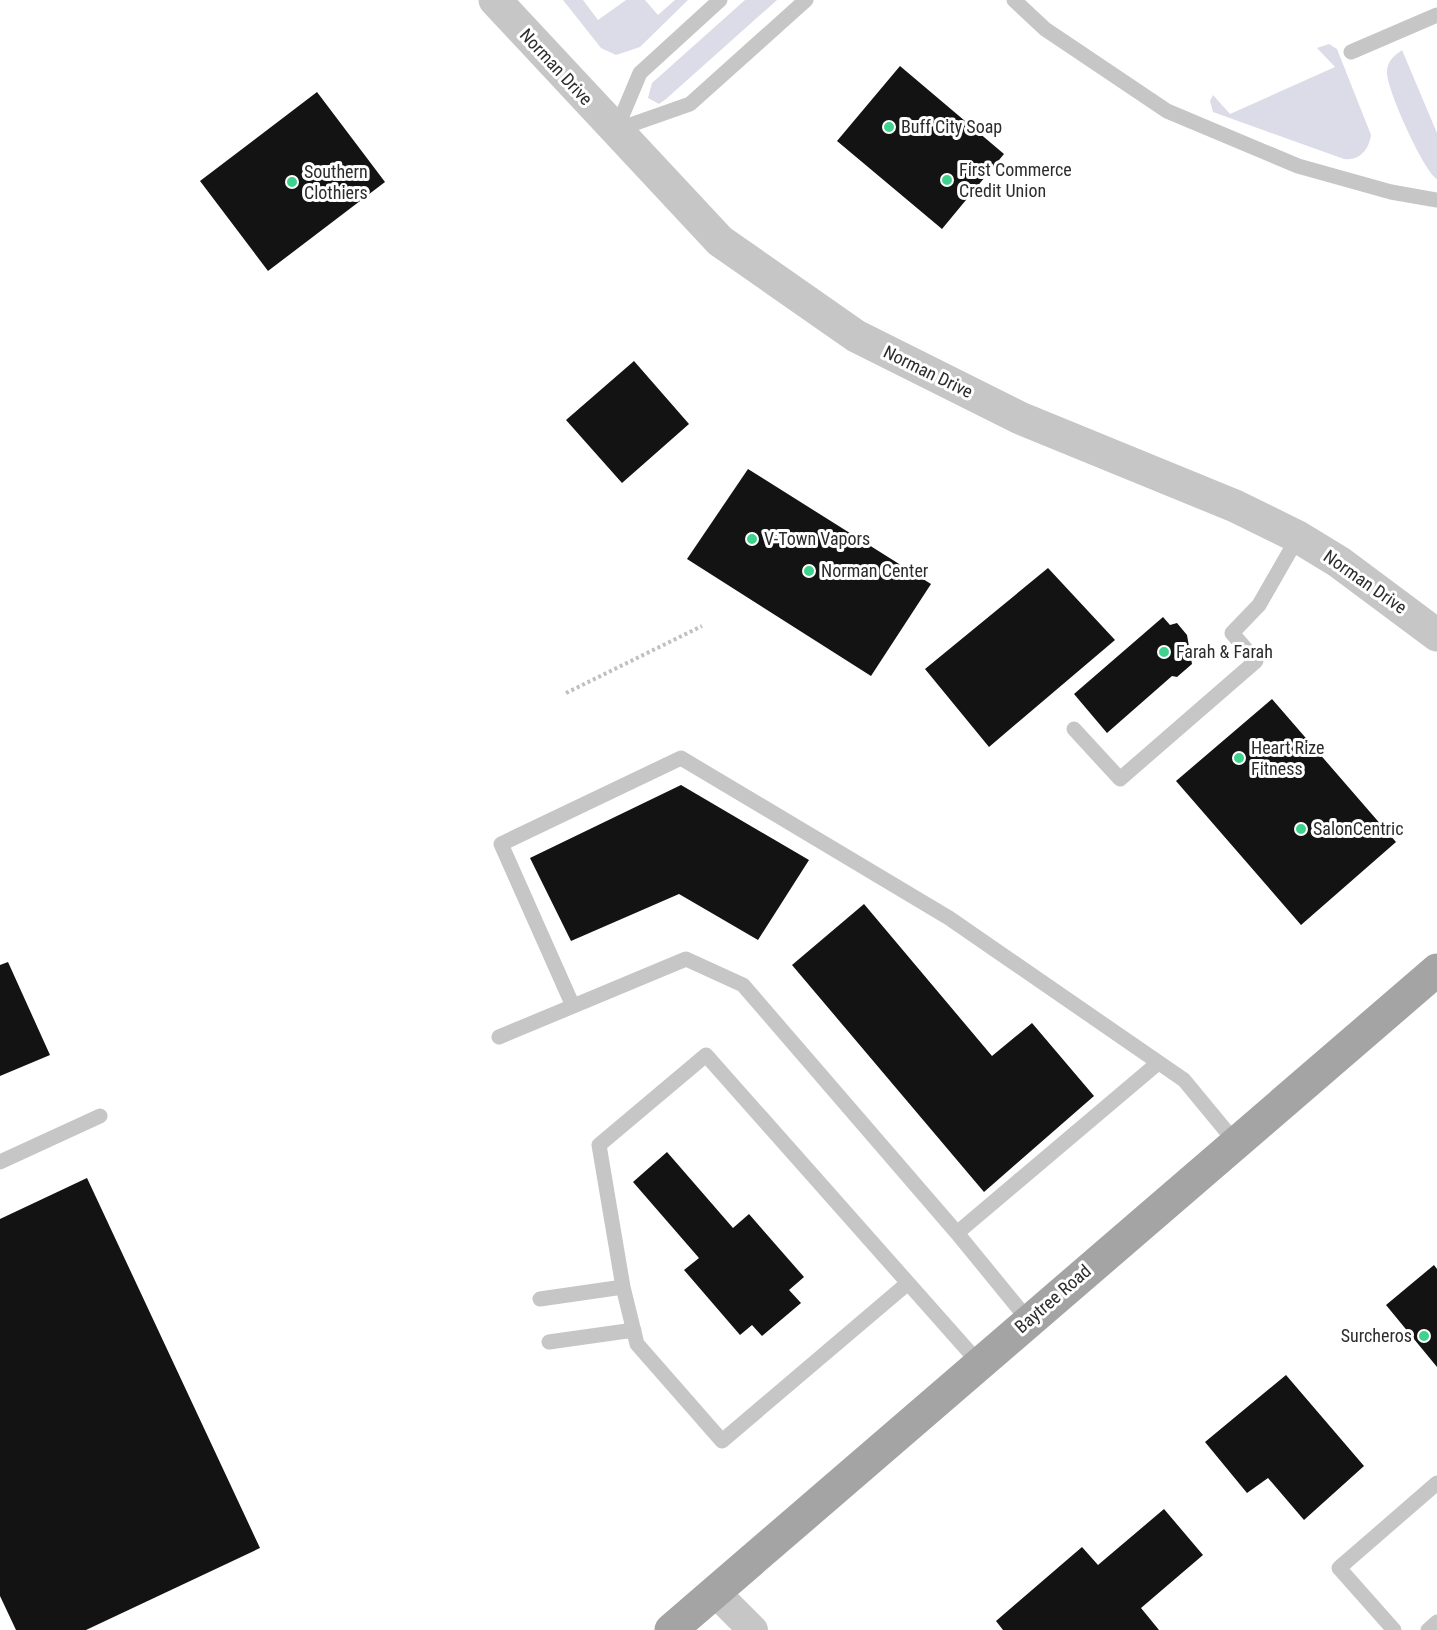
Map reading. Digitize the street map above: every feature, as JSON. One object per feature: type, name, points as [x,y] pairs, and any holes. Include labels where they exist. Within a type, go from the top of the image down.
[{"type":"main road","name":"Baytree Road","points":[[671,1630],[1437,970]]},
{"type":"street","name":"Norman Drive","points":[[495,0],[720,241],[856,336],[1020,418],[1235,506],[1298,537],[1339,562],[1437,635]]},
{"type":"street","points":[[715,1592],[753,1630]]},
{"type":"lane","points":[[616,130],[640,73],[720,0]]},
{"type":"lane","points":[[616,130],[690,104],[806,0]]},
{"type":"lane","points":[[1014,0],[1045,29],[1167,111],[1298,166],[1391,192],[1437,200]]},
{"type":"lane","points":[[1351,52],[1437,15]]},
{"type":"lane","points":[[1074,729],[1120,779],[1256,661],[1232,633],[1260,605],[1298,537]]},
{"type":"lane","points":[[573,1006],[501,844],[681,758],[949,918],[1184,1080],[1236,1143]]},
{"type":"lane","points":[[499,1037],[686,959],[743,985],[957,1233],[1029,1321]]},
{"type":"lane","points":[[908,1283],[722,1441],[637,1344],[623,1287],[598,1145],[706,1055],[979,1363]]},
{"type":"lane","points":[[957,1233],[1158,1063]]},
{"type":"lane","points":[[0,1162],[100,1116]]},
{"type":"lane","points":[[540,1299],[623,1287]]},
{"type":"lane","points":[[549,1342],[634,1330]]},
{"type":"lane","points":[[1394,1630],[1339,1568],[1437,1483]]},
{"type":"lane","points":[[1428,1630],[1437,1622]]},
{"type":"path","points":[[566,693],[702,627]]},
{"type":"shaded area","points":[[563,0],[583,0],[598,20],[626,0],[645,0],[658,15],[675,0],[688,0],[640,47],[616,55],[601,48]]},
{"type":"shaded area","points":[[745,0],[777,0],[666,99],[659,104],[648,98],[652,83]]},
{"type":"shaded area","points":[[1329,44],[1337,49],[1371,135],[1366,150],[1359,156],[1344,159],[1213,112],[1210,101],[1213,95],[1230,114],[1335,67],[1317,48]]},
{"type":"shaded area","points":[[1402,50],[1437,133],[1437,179],[1415,146],[1388,80],[1387,71],[1390,61]]},
{"type":"building","points":[[900,66],[1004,154],[942,229],[837,141]]},
{"type":"building","name":"Southern Clothiers","points":[[317,92],[385,182],[268,271],[200,181]]},
{"type":"building","points":[[634,361],[689,424],[622,483],[566,420]]},
{"type":"building","name":"Norman Center","points":[[748,469],[931,584],[871,676],[687,559]]},
{"type":"building","points":[[1048,568],[1115,640],[989,747],[925,669]]},
{"type":"building","points":[[1163,617],[1170,625],[1177,623],[1187,635],[1192,664],[1177,677],[1172,676],[1107,733],[1074,694]]},
{"type":"building","points":[[1272,699],[1396,842],[1301,925],[1176,781]]},
{"type":"building","points":[[681,785],[809,860],[758,940],[679,894],[571,941],[530,858]]},
{"type":"building","points":[[864,904],[992,1056],[1032,1023],[1094,1096],[984,1192],[792,965]]},
{"type":"building","points":[[8,962],[50,1055],[0,1076],[0,965]]},
{"type":"building","points":[[667,1152],[733,1228],[749,1214],[804,1277],[789,1290],[801,1303],[762,1336],[752,1325],[740,1335],[684,1270],[699,1258],[633,1182]]},
{"type":"building","points":[[87,1178],[260,1548],[86,1630],[16,1630],[0,1596],[0,1219]]},
{"type":"building","name":"Surcheros","points":[[1434,1265],[1437,1269],[1437,1367],[1386,1305]]},
{"type":"building","points":[[1286,1375],[1364,1466],[1304,1520],[1268,1478],[1247,1493],[1205,1442]]},
{"type":"building","points":[[1164,1509],[1203,1555],[1141,1608],[1159,1630],[1003,1630],[996,1621],[1082,1547],[1098,1565]]},
{"type":"place","name":"Buff City Soap","points":[[889,127]]},
{"type":"place","name":"First Commerce Credit Union","points":[[947,180]]},
{"type":"place","name":"Southern Clothiers","points":[[292,182]]},
{"type":"place","name":"V-Town Vapors","points":[[752,539]]},
{"type":"place","name":"Norman Center","points":[[809,571]]},
{"type":"place","name":"Farah & Farah","points":[[1164,652]]},
{"type":"place","name":"Heart Rize Fitness","points":[[1239,758]]},
{"type":"place","name":"SalonCentric","points":[[1301,829]]},
{"type":"place","name":"Surcheros","points":[[1424,1336]]}]
